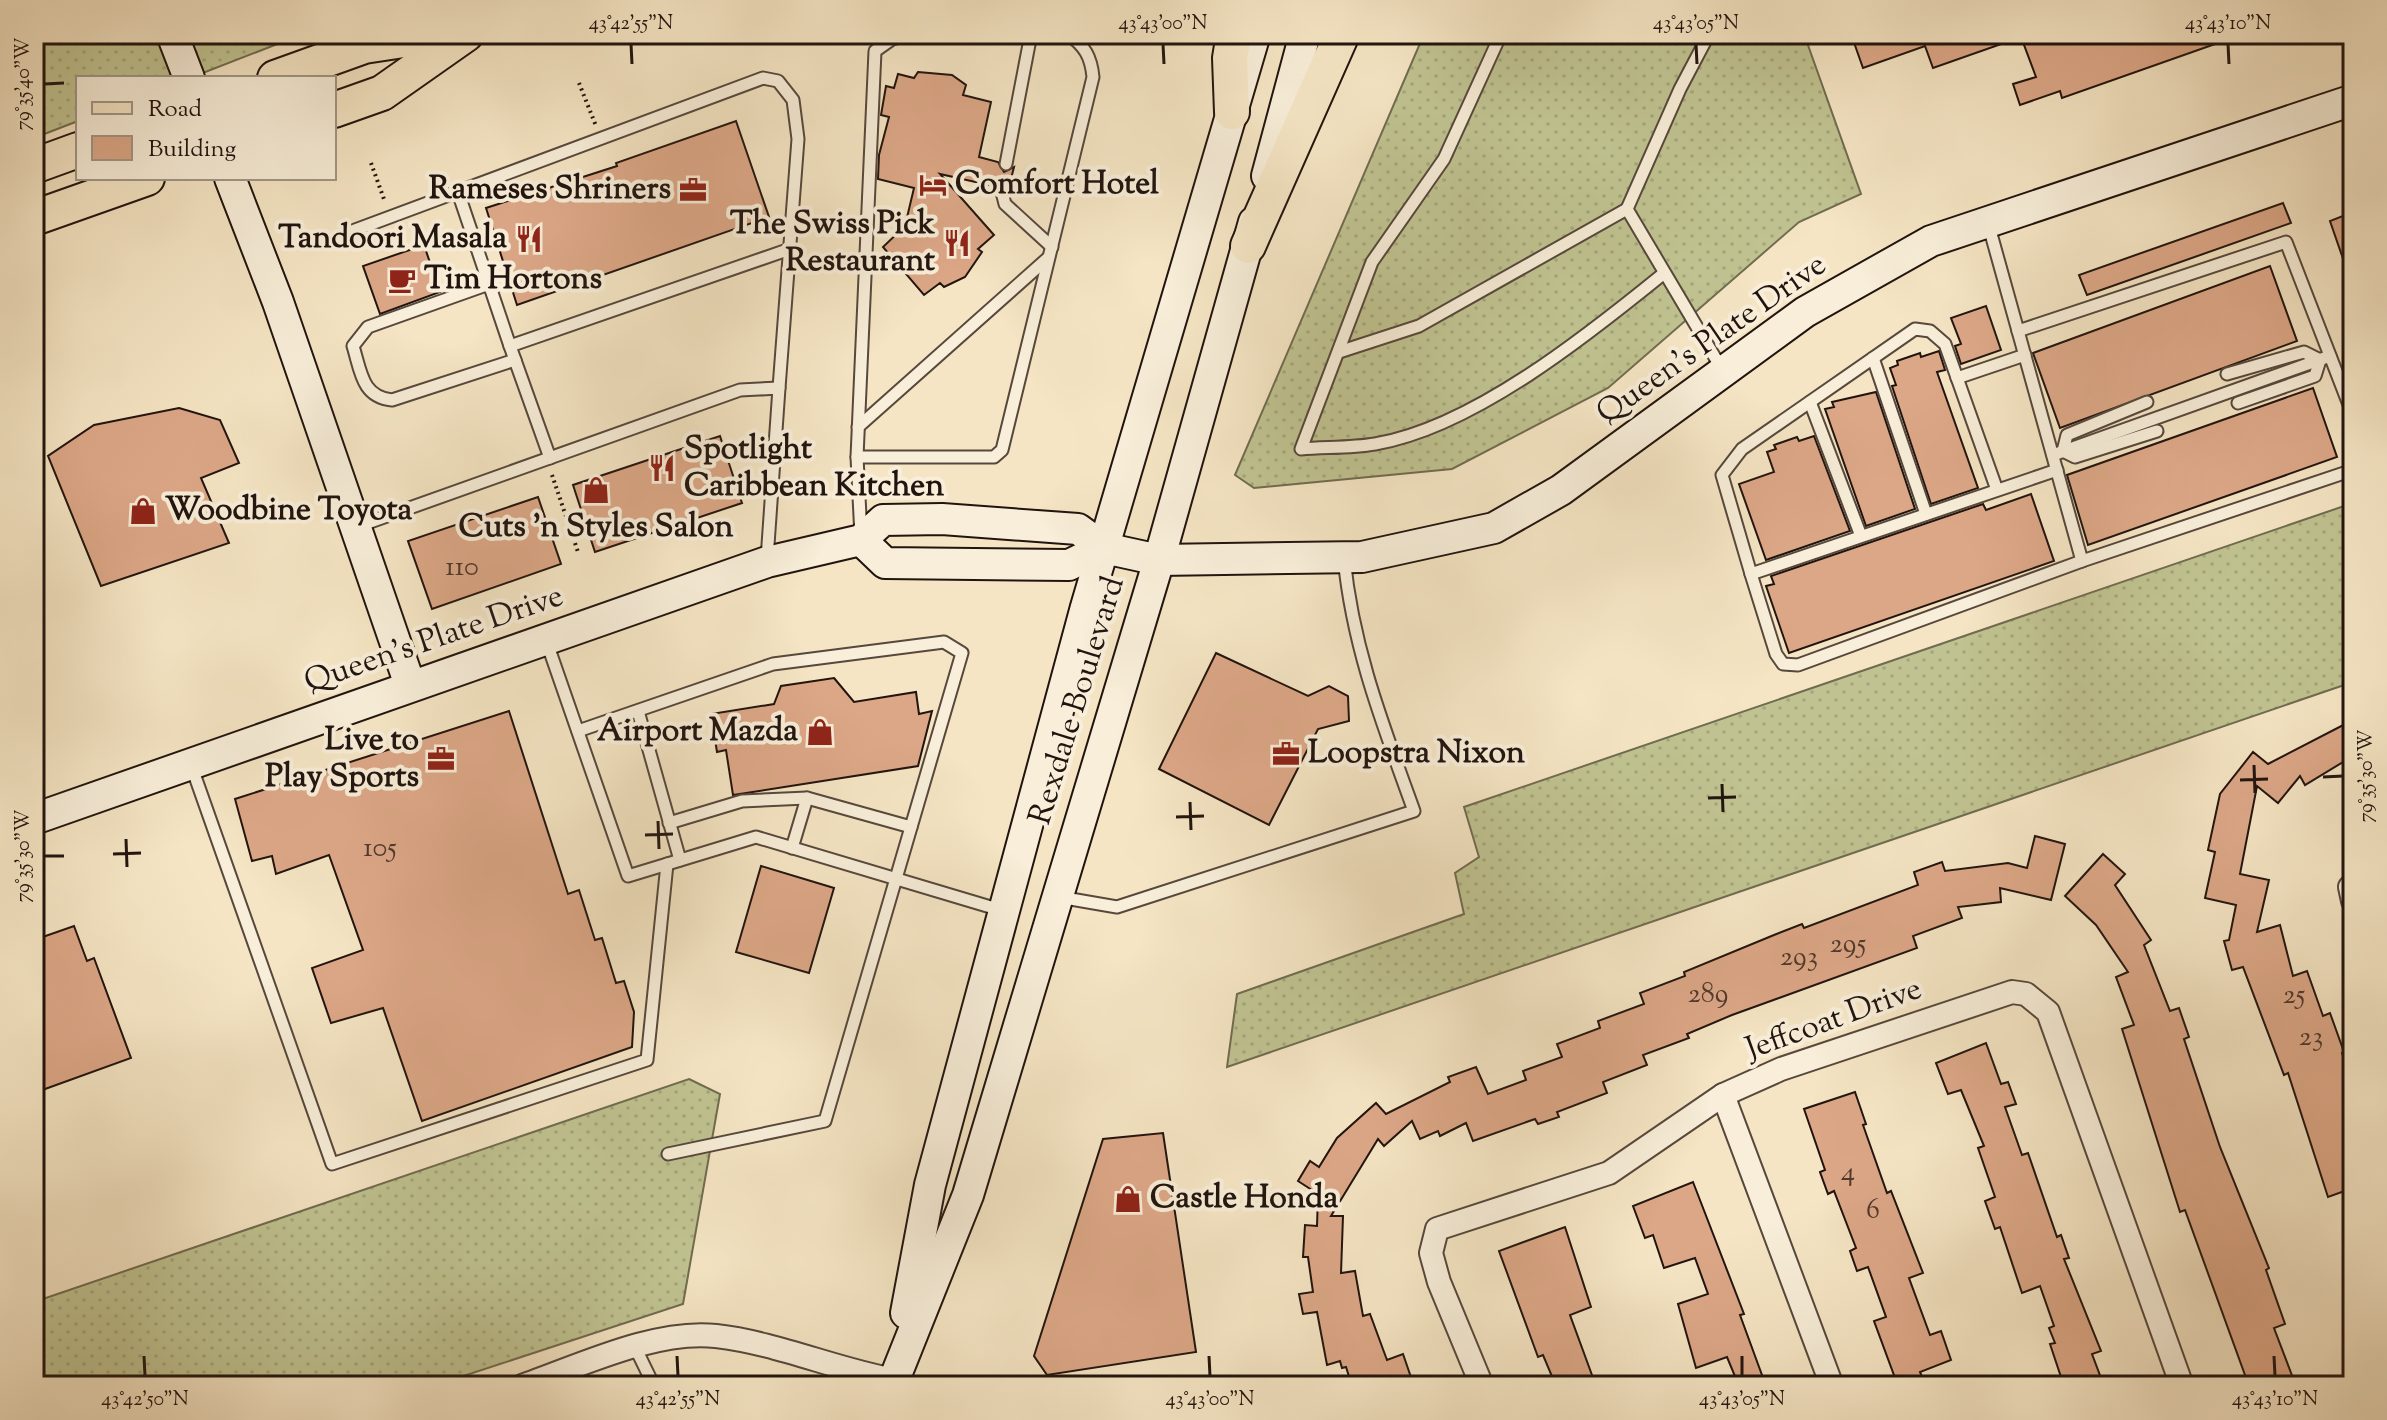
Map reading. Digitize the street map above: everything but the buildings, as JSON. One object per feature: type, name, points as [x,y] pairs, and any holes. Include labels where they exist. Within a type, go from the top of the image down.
[{"type":"main road","points":[[281,76],[364,46],[443,34]]},
{"type":"main road","points":[[336,109],[382,93],[466,34]]},
{"type":"main road","points":[[1232,112],[1230,58],[1234,34]]},
{"type":"main road","points":[[1248,246],[1342,34]]},
{"type":"main road","points":[[34,166],[76,151]]},
{"type":"main road","points":[[34,218],[141,180]]},
{"type":"street","points":[[172,34],[188,76]]},
{"type":"street","name":"Rexdale Boulevard","points":[[893,1383],[930,1185],[1104,548],[1255,34]]},
{"type":"street","name":"Rexdale Boulevard","points":[[893,1383],[968,1195],[1159,560],[1305,34]]},
{"type":"street","name":"Queen's Plate Drive","points":[[34,819],[767,562],[861,540],[883,520],[942,519],[1078,529],[1104,548],[1159,560],[1362,557],[1494,528],[1561,490],[1817,305],[1931,241],[2353,100]]},
{"type":"street","points":[[231,180],[278,302],[410,685]]},
{"type":"street","points":[[861,540],[885,563],[1069,565],[1104,548]]},
{"type":"street","points":[[2353,884],[2350,887],[2353,901]]},
{"type":"street","name":"Jeffcoat Drive","points":[[1482,1386],[1439,1282],[1431,1253],[1437,1229],[1609,1173],[1723,1095],[1781,1069],[2012,992],[2026,994],[2048,1012],[2182,1386]]},
{"type":"street","points":[[1723,1095],[1832,1386]]},
{"type":"street","points":[[522,1386],[657,1340],[714,1336],[774,1348],[847,1372],[893,1383]]},
{"type":"lane","points":[[861,540],[857,457],[875,51],[892,39],[912,34]]},
{"type":"lane","points":[[1006,164],[1031,34]]},
{"type":"lane","points":[[857,457],[994,457],[1002,450],[1093,77],[1091,59],[1081,43],[1068,34]]},
{"type":"lane","points":[[1501,34],[1444,159],[1372,262],[1301,449],[1377,443],[1463,414],[1589,334],[1663,274]]},
{"type":"lane","points":[[1339,352],[1419,326],[1627,209],[1680,89],[1709,34]]},
{"type":"lane","points":[[347,233],[763,78],[778,81],[793,100],[798,139],[767,562]]},
{"type":"lane","points":[[1001,188],[1005,204],[1050,252]]},
{"type":"lane","points":[[458,192],[548,459]]},
{"type":"lane","points":[[1627,209],[1723,372]]},
{"type":"lane","points":[[1988,222],[2025,355],[2058,453],[2057,470],[2082,561]]},
{"type":"lane","points":[[2018,331],[2286,242],[2325,358],[2353,415]]},
{"type":"lane","points":[[510,346],[790,249]]},
{"type":"lane","points":[[858,427],[1050,252]]},
{"type":"lane","points":[[489,284],[368,327],[353,346],[363,381],[367,390],[377,398],[392,400],[515,360]]},
{"type":"lane","points":[[1997,490],[1945,344],[1930,331],[1915,329],[1742,449],[1722,475],[1776,654],[1783,664],[1798,665],[2082,561],[2353,470]]},
{"type":"lane","points":[[2227,374],[2304,352],[2325,358]]},
{"type":"lane","points":[[1957,378],[2025,355]]},
{"type":"lane","points":[[1873,358],[1926,514]]},
{"type":"lane","points":[[2238,403],[2315,376],[2325,358]]},
{"type":"lane","points":[[2058,453],[2325,358]]},
{"type":"lane","points":[[354,528],[740,390],[779,388]]},
{"type":"lane","points":[[1810,402],[1861,536]]},
{"type":"lane","points":[[2058,453],[2067,435],[2147,402]]},
{"type":"lane","points":[[2058,453],[2075,457],[2157,431]]},
{"type":"lane","points":[[1751,574],[2057,470]]},
{"type":"lane","points":[[1057,897],[1117,907],[1414,811],[1364,669],[1350,614],[1344,557]]},
{"type":"lane","points":[[546,640],[628,876],[756,837],[1005,911]]},
{"type":"lane","points":[[578,731],[773,664],[944,642],[962,653],[825,1121],[668,1154]]},
{"type":"lane","points":[[638,711],[680,860]]},
{"type":"lane","points":[[191,763],[332,1164],[647,1060],[667,864]]},
{"type":"lane","points":[[669,823],[742,801],[807,798],[911,827]]},
{"type":"lane","points":[[792,848],[807,798]]},
{"type":"lane","points":[[635,1347],[654,1386]]},
{"type":"path","points":[[579,83],[601,139]]},
{"type":"path","points":[[371,163],[390,217]]},
{"type":"path","points":[[548,459],[578,552]]},
{"type":"green space","points":[[34,34],[303,34],[195,76],[76,76],[76,122],[34,138]]},
{"type":"green space","points":[[1424,34],[1804,34],[1861,194],[1799,222],[1608,388],[1452,469],[1254,488],[1235,475]]},
{"type":"green space","points":[[2353,503],[2353,682],[1227,1067],[1237,994],[1464,914],[1455,873],[1479,857],[1464,807]]},
{"type":"green space","points":[[689,1079],[720,1094],[683,1304],[433,1386],[34,1386],[34,1302]]},
{"type":"place","name":"Comfort Hotel","points":[[933,185]]},
{"type":"place","name":"Rameses Shriners","points":[[693,190]]},
{"type":"place","name":"Tandoori Masala","points":[[529,239]]},
{"type":"place","name":"The Swiss Pick Restaurant","points":[[957,243]]},
{"type":"place","name":"Tim Hortons","points":[[402,280]]},
{"type":"place","name":"Spotlight Caribbean Kitchen","points":[[662,468]]},
{"type":"place","name":"Cuts 'n Styles Salon","points":[[596,490]]},
{"type":"place","name":"Woodbine Toyota","points":[[143,511]]},
{"type":"place","name":"Airport Mazda","points":[[820,732]]},
{"type":"place","name":"Loopstra Nixon","points":[[1286,754]]},
{"type":"place","name":"Live to Play Sports","points":[[441,759]]},
{"type":"place","name":"Castle Honda","points":[[1128,1199]]}]
